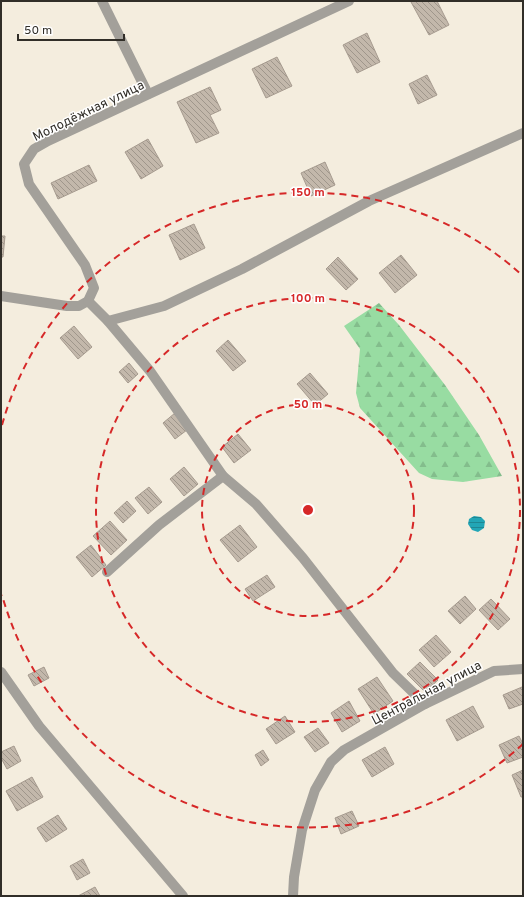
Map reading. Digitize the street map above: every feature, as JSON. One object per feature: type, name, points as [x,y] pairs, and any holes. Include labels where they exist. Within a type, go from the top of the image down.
[{"type":"street","points":[[102,1],[148,94]]},
{"type":"street","name":"Молодёжная улица","points":[[88,301],[94,288],[85,265],[29,184],[24,164],[34,149],[148,94],[349,1]]},
{"type":"street","points":[[108,321],[164,306],[242,269],[370,201],[523,133]]},
{"type":"street","points":[[1,296],[67,306],[79,306],[88,301],[108,321],[150,371],[222,476],[256,504],[303,558],[393,673],[425,704]]},
{"type":"street","points":[[107,572],[159,526],[222,476]]},
{"type":"street","name":"Центральная улица","points":[[293,895],[294,877],[302,830],[315,790],[332,762],[344,750],[425,704],[494,671],[523,669]]},
{"type":"street","points":[[1,672],[39,726],[183,896]]},
{"type":"green space","points":[[379,303],[399,325],[445,385],[479,435],[502,476],[463,482],[432,479],[419,473],[360,408],[356,393],[360,349],[344,326]]},
{"type":"water","points":[[474,516],[481,517],[485,521],[484,528],[478,532],[472,530],[468,524],[469,519]]},
{"type":"building","points":[[437,1],[449,25],[429,35],[411,2]]},
{"type":"building","points":[[367,33],[380,62],[357,73],[343,45]]},
{"type":"building","points":[[277,57],[292,86],[266,98],[252,69]]},
{"type":"building","points":[[427,75],[437,95],[418,104],[409,84]]},
{"type":"building","points":[[210,87],[221,110],[210,115],[219,133],[196,143],[177,102]]},
{"type":"building","points":[[148,139],[163,166],[141,179],[125,152]]},
{"type":"building","points":[[325,162],[335,185],[311,196],[301,173]]},
{"type":"building","points":[[89,165],[97,181],[58,199],[51,183]]},
{"type":"building","points":[[194,224],[205,248],[180,260],[169,235]]},
{"type":"building","points":[[1,236],[5,236],[3,257],[1,257]]},
{"type":"building","points":[[401,255],[417,275],[395,293],[379,273]]},
{"type":"building","points":[[338,257],[358,279],[346,290],[326,269]]},
{"type":"building","points":[[74,326],[92,347],[78,359],[60,338]]},
{"type":"building","points":[[228,340],[246,361],[233,371],[216,351]]},
{"type":"building","points":[[129,363],[138,374],[128,383],[119,372]]},
{"type":"building","points":[[310,373],[328,394],[315,405],[297,384]]},
{"type":"building","points":[[175,413],[187,430],[175,439],[163,423]]},
{"type":"building","points":[[238,434],[251,450],[234,463],[222,447]]},
{"type":"building","points":[[184,467],[198,484],[184,496],[170,479]]},
{"type":"building","points":[[149,487],[162,502],[148,514],[135,498]]},
{"type":"building","points":[[127,501],[136,511],[123,523],[114,513]]},
{"type":"building","points":[[110,521],[127,540],[111,555],[93,536]]},
{"type":"building","points":[[240,525],[257,547],[238,562],[220,540]]},
{"type":"building","points":[[91,545],[106,565],[92,577],[76,557]]},
{"type":"building","points":[[267,575],[275,587],[253,601],[245,589]]},
{"type":"building","points":[[465,596],[476,609],[460,624],[448,611]]},
{"type":"building","points":[[491,599],[510,619],[498,630],[479,610]]},
{"type":"building","points":[[436,635],[451,652],[434,667],[419,650]]},
{"type":"building","points":[[420,662],[438,680],[425,692],[407,674]]},
{"type":"building","points":[[44,667],[49,678],[34,686],[28,675]]},
{"type":"building","points":[[377,677],[393,701],[374,714],[358,689]]},
{"type":"building","points":[[522,687],[523,704],[509,709],[503,695]]},
{"type":"building","points":[[349,701],[360,721],[342,732],[331,713]]},
{"type":"building","points":[[473,706],[484,727],[457,741],[446,720]]},
{"type":"building","points":[[285,716],[295,732],[276,744],[266,729]]},
{"type":"building","points":[[318,728],[329,743],[315,752],[304,737]]},
{"type":"building","points":[[519,736],[523,744],[523,757],[507,763],[499,745]]},
{"type":"building","points":[[14,746],[21,761],[7,769],[1,758],[1,752]]},
{"type":"building","points":[[385,747],[394,764],[372,777],[362,760]]},
{"type":"building","points":[[263,750],[269,760],[261,766],[255,755]]},
{"type":"building","points":[[523,770],[523,797],[521,797],[512,775]]},
{"type":"building","points":[[32,777],[43,797],[17,811],[6,791]]},
{"type":"building","points":[[352,811],[359,826],[341,834],[335,818]]},
{"type":"building","points":[[58,815],[67,829],[46,842],[37,828]]},
{"type":"building","points":[[83,859],[90,873],[77,880],[70,866]]},
{"type":"building","points":[[95,887],[100,896],[78,896]]}]
